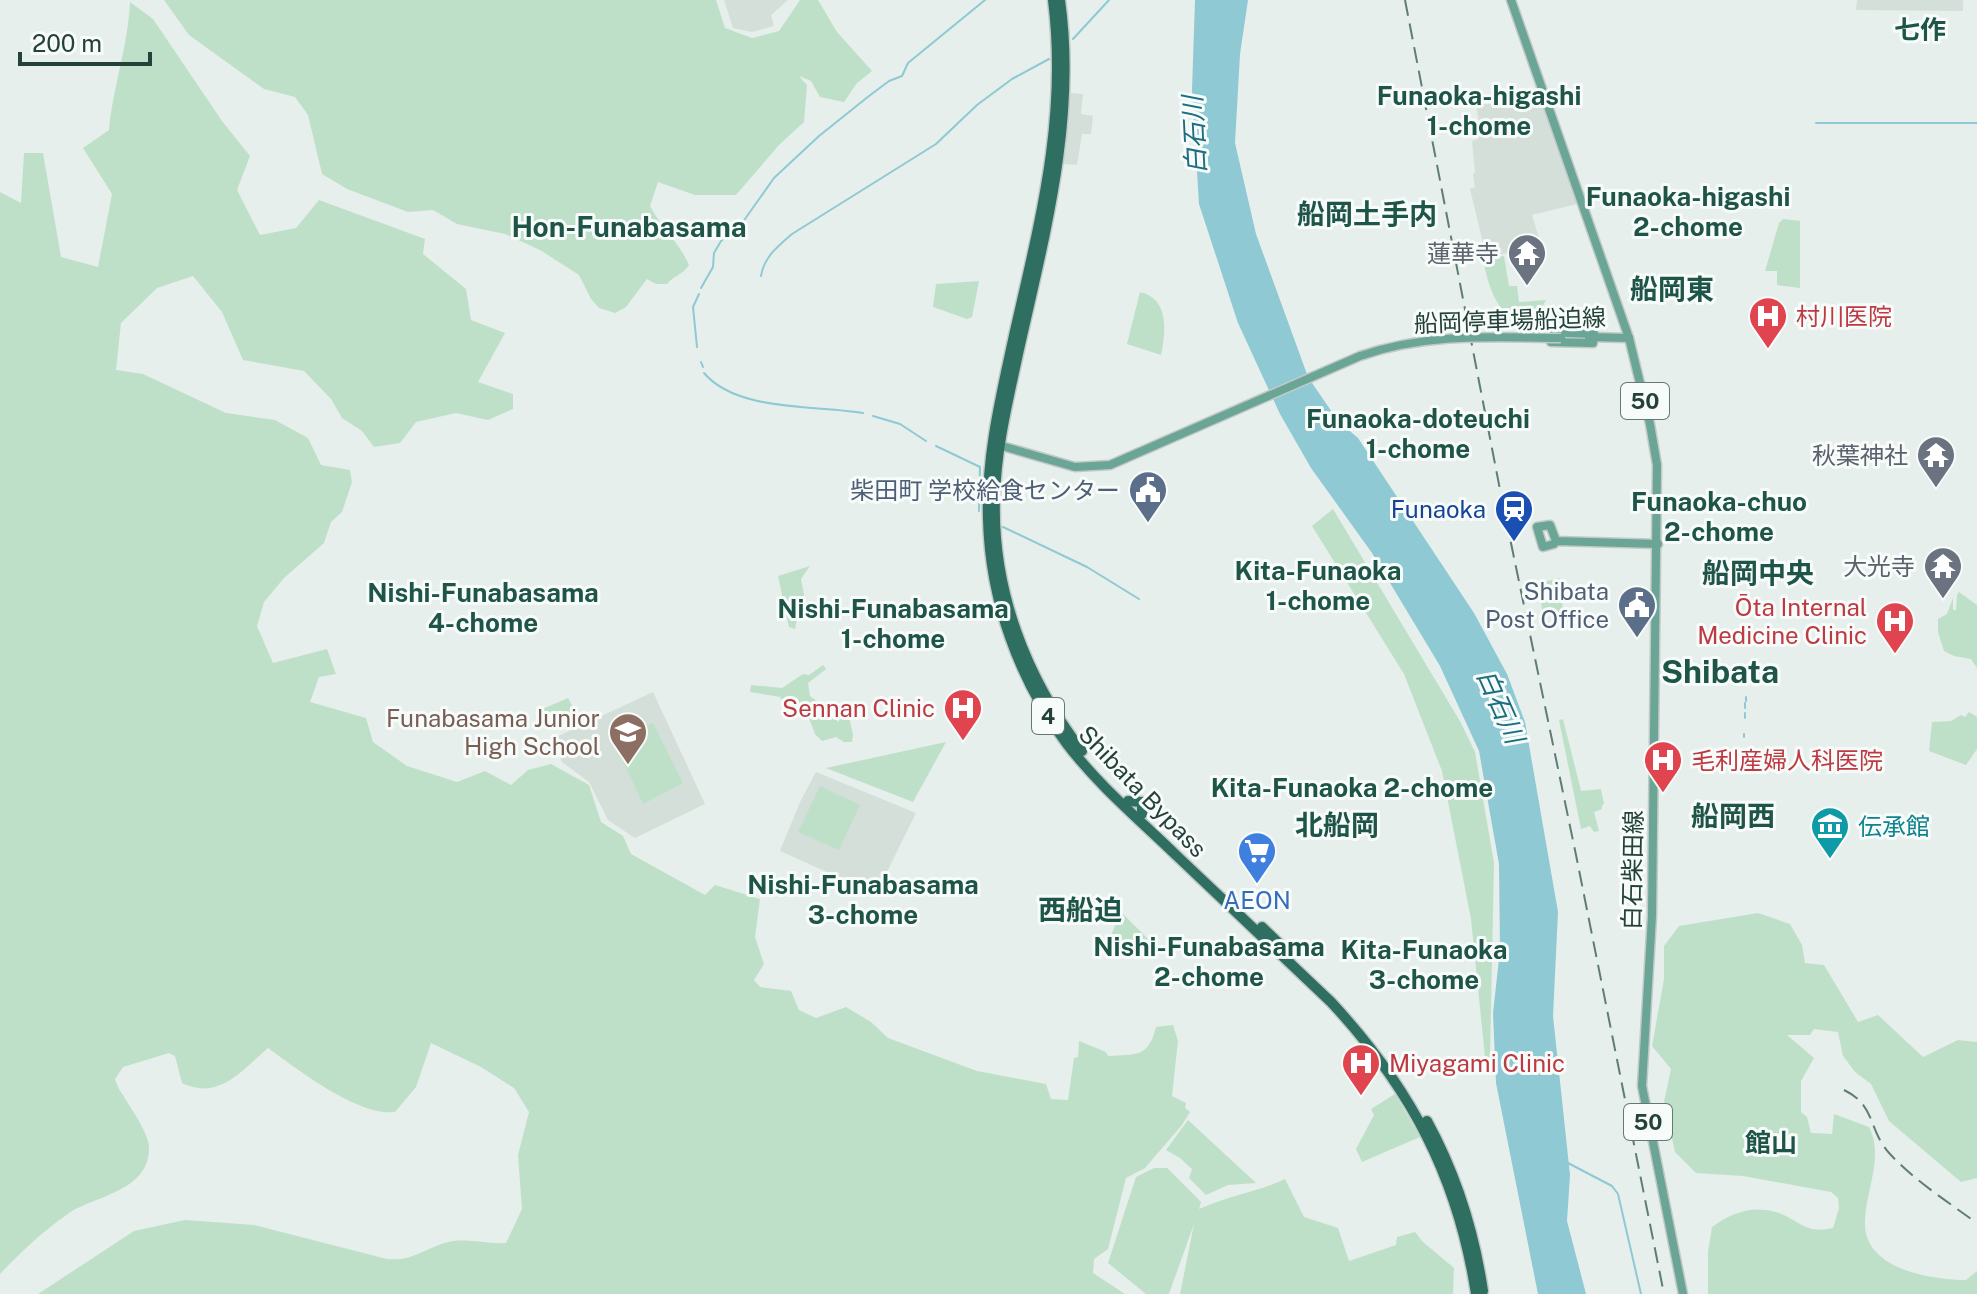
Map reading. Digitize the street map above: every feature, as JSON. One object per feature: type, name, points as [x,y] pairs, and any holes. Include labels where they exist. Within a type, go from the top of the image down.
[{"type":"highway","name":"Shibata Bypass","points":[[1053,0],[1058,63],[1053,147],[996,444],[988,521],[995,584],[1009,634],[1041,705],[1067,744],[1094,775],[1331,1002],[1376,1054],[1409,1101],[1442,1168],[1456,1205],[1476,1294]]},
{"type":"highway","name":"Shibata Bypass","points":[[1060,0],[1065,47],[1061,138],[1044,238],[996,444],[996,543],[1002,582],[1017,637],[1032,672],[1059,719],[1090,761],[1128,801],[1329,991],[1391,1064],[1423,1114],[1453,1177],[1473,1239],[1483,1294]]},
{"type":"main road","name":"50","points":[[1511,0],[1629,338],[1656,457],[1658,544],[1652,916],[1642,1086],[1683,1294]]},
{"type":"main road","points":[[1541,332],[1592,333],[1595,337],[1593,343],[1551,342]]},
{"type":"main road","name":"船岡停車場船迫線","points":[[996,444],[1075,467],[1104,466],[1360,356],[1398,344],[1436,338],[1629,338]]},
{"type":"main road","points":[[1556,541],[1658,544]]},
{"type":"shaded area","points":[[724,0],[788,0],[771,15],[774,26],[752,32],[733,28]]},
{"type":"shaded area","points":[[1857,0],[1963,0],[1963,11],[1856,10]]},
{"type":"shaded area","points":[[1070,93],[1083,94],[1081,114],[1093,116],[1091,134],[1082,134],[1077,165],[1063,164]]},
{"type":"shaded area","points":[[1476,104],[1543,105],[1577,204],[1532,215],[1542,248],[1483,257],[1484,247],[1470,189],[1475,187],[1472,141],[1478,139],[1477,131],[1480,130]]},
{"type":"shaded area","name":"Funabasama Junior High School","points":[[653,692],[705,804],[635,838],[608,820],[589,782],[562,762],[552,739]]},
{"type":"shaded area","points":[[816,772],[916,813],[876,894],[780,851]]},
{"type":"green space","points":[[164,0],[716,0],[725,28],[752,38],[779,31],[800,0],[818,0],[837,32],[872,71],[857,83],[844,102],[820,97],[811,81],[799,76],[807,85],[804,122],[779,145],[736,195],[695,195],[658,182],[650,206],[689,265],[667,284],[656,284],[647,279],[626,307],[615,313],[599,308],[579,275],[540,250],[505,234],[457,224],[433,210],[408,212],[347,189],[322,174],[308,115],[295,97],[264,89],[189,35]]},
{"type":"green space","points":[[130,2],[153,19],[222,121],[250,156],[237,190],[260,235],[296,228],[319,200],[425,239],[423,254],[466,289],[471,320],[505,333],[478,382],[513,394],[513,409],[488,420],[456,413],[416,422],[400,443],[374,447],[362,431],[342,418],[331,399],[304,371],[243,360],[222,312],[193,276],[157,288],[121,323],[116,370],[143,374],[226,413],[275,420],[308,438],[321,465],[350,470],[352,482],[342,512],[331,522],[324,543],[284,578],[264,602],[257,626],[273,663],[327,649],[336,674],[319,677],[310,702],[366,718],[373,742],[407,766],[457,782],[485,771],[511,785],[528,770],[551,764],[589,785],[601,822],[623,836],[631,854],[705,895],[715,885],[760,899],[755,937],[764,964],[754,980],[760,987],[791,991],[799,1010],[816,1018],[846,1007],[871,1022],[888,1038],[977,1071],[1046,1084],[1051,1099],[1068,1100],[1079,1041],[1106,1052],[1108,1056],[1134,1054],[1145,1049],[1156,1027],[1173,1025],[1178,1041],[1172,1096],[1186,1103],[1185,1108],[1190,1112],[1145,1168],[1126,1178],[1108,1249],[1094,1259],[1093,1273],[1125,1294],[38,1294],[134,1231],[185,1220],[254,1225],[387,1259],[414,1256],[454,1241],[506,1243],[522,1209],[518,1155],[529,1112],[514,1088],[481,1067],[431,1043],[416,1087],[395,1112],[364,1107],[329,1090],[268,1048],[229,1080],[207,1088],[182,1083],[175,1056],[169,1053],[123,1067],[115,1079],[148,1141],[147,1162],[141,1173],[120,1190],[69,1213],[0,1274],[0,192],[21,203],[24,153],[43,153],[61,257],[98,267],[112,194],[83,148],[109,130]]},
{"type":"green space","points":[[1783,219],[1800,221],[1800,288],[1777,285],[1777,271],[1765,271],[1779,223]]},
{"type":"green space","points":[[1504,256],[1509,286],[1517,286],[1519,302],[1546,300],[1535,329],[1504,312],[1493,293],[1483,259]]},
{"type":"green space","points":[[979,281],[972,317],[967,319],[933,307],[936,284]]},
{"type":"green space","points":[[1140,292],[1156,301],[1161,308],[1164,336],[1161,355],[1127,344]]},
{"type":"green space","points":[[1333,509],[1461,723],[1475,752],[1494,863],[1490,1058],[1485,1057],[1471,919],[1442,771],[1404,674],[1312,526]]},
{"type":"green space","points":[[810,566],[801,579],[806,605],[798,614],[795,629],[789,627],[778,576]]},
{"type":"green space","points":[[1560,578],[1563,611],[1543,615],[1538,583]]},
{"type":"green space","points":[[1959,592],[1977,605],[1977,668],[1971,659],[1944,651],[1938,632],[1938,619],[1947,614],[1953,598],[1953,610],[1956,610]]},
{"type":"green space","points":[[823,665],[826,669],[808,683],[810,696],[824,707],[833,703],[835,706],[831,714],[838,722],[847,707],[852,742],[836,737],[822,741],[815,734],[809,718],[789,711],[780,697],[750,692],[751,685],[782,688]]},
{"type":"green space","points":[[568,698],[577,716],[548,729],[540,710]]},
{"type":"green space","points":[[1969,712],[1977,717],[1977,749],[1966,765],[1929,751],[1932,722],[1951,721],[1961,715],[1965,717]]},
{"type":"green space","points":[[1563,719],[1581,791],[1601,789],[1604,804],[1602,809],[1594,812],[1599,831],[1594,832],[1590,826],[1581,829],[1559,720]]},
{"type":"green space","points":[[653,723],[683,783],[643,804],[614,742]]},
{"type":"green space","points":[[946,742],[913,802],[826,768]]},
{"type":"green space","points":[[820,786],[860,805],[839,850],[798,832]]},
{"type":"green space","points":[[1121,912],[1155,946],[1143,959],[1108,942]]},
{"type":"green space","points":[[1758,913],[1790,924],[1802,945],[1805,963],[1824,965],[1858,1022],[1878,1015],[1923,1057],[1958,1040],[1977,1042],[1977,1178],[1961,1182],[1889,1121],[1871,1084],[1855,1072],[1843,1056],[1838,1032],[1814,1029],[1810,1035],[1787,1035],[1814,1058],[1801,1081],[1801,1112],[1807,1117],[1811,1133],[1832,1134],[1834,1114],[1869,1127],[1875,1163],[1865,1225],[1868,1240],[1877,1253],[1904,1269],[1936,1278],[1966,1280],[1977,1271],[1977,1294],[1708,1294],[1708,1252],[1712,1227],[1719,1222],[1743,1211],[1760,1209],[1779,1213],[1810,1228],[1833,1228],[1839,1208],[1838,1198],[1831,1192],[1743,1176],[1696,1173],[1675,1152],[1664,1102],[1671,1069],[1652,1046],[1664,979],[1664,946],[1679,926]]},
{"type":"green space","points":[[1395,1094],[1420,1137],[1362,1162],[1356,1149],[1374,1115],[1371,1109]]},
{"type":"green space","points":[[1188,1120],[1256,1183],[1228,1185],[1206,1195],[1189,1178],[1192,1169],[1166,1150]]},
{"type":"green space","points":[[1154,1168],[1167,1168],[1201,1202],[1199,1209],[1285,1179],[1304,1217],[1338,1228],[1349,1261],[1396,1245],[1397,1237],[1415,1232],[1454,1268],[1453,1294],[1180,1294],[1194,1224],[1169,1294],[1146,1294],[1108,1263],[1136,1177]]},
{"type":"water","name":"白石川","points":[[1195,0],[1248,0],[1240,54],[1235,143],[1256,234],[1308,377],[1338,421],[1358,438],[1474,613],[1507,674],[1525,722],[1558,912],[1553,1016],[1570,1175],[1567,1221],[1586,1294],[1538,1294],[1496,1083],[1493,1013],[1500,950],[1499,864],[1479,751],[1440,666],[1372,553],[1311,468],[1280,414],[1238,323],[1199,204],[1192,90]]},
{"type":"waterway","points":[[701,288],[713,267],[714,253],[721,241],[740,226],[774,178],[869,96],[889,81],[902,76],[908,63],[985,0]]},
{"type":"waterway","points":[[1073,39],[1109,0]]},
{"type":"waterway","points":[[761,276],[768,258],[792,234],[936,144],[977,105],[1012,79],[1049,59]]},
{"type":"waterway","points":[[1816,123],[1977,123]]},
{"type":"waterway","points":[[697,347],[693,307],[699,294]]},
{"type":"waterway","points":[[701,362],[703,367]]},
{"type":"waterway","points":[[704,373],[718,386],[756,401],[863,413]]},
{"type":"waterway","points":[[873,416],[900,424],[926,441]]},
{"type":"waterway","points":[[936,446],[980,467],[979,511]]},
{"type":"waterway","points":[[1003,527],[1087,567],[1139,599]]},
{"type":"waterway","points":[[1745,703],[1745,708]]},
{"type":"waterway","points":[[1745,713],[1745,718]]},
{"type":"waterway","points":[[1568,1163],[1612,1186],[1618,1194],[1641,1294]]},
{"type":"railway","points":[[1405,0],[1502,500],[1664,1294]]},
{"type":"railway","points":[[1844,1090],[1862,1103],[1890,1154],[1930,1189],[1974,1221]]},
{"type":"place","name":"蓮華寺","points":[[1527,287]]},
{"type":"place","name":"村川医院","points":[[1768,350]]},
{"type":"place","name":"秋葉神社","points":[[1936,489]]},
{"type":"place","name":"柴田町 学校給食センター","points":[[1148,524]]},
{"type":"place","name":"Funaoka","points":[[1514,543]]},
{"type":"place","name":"大光寺","points":[[1943,600]]},
{"type":"place","name":"Shibata Post Office","points":[[1637,639]]},
{"type":"place","name":"Ōta Internal Medicine Clinic","points":[[1895,655]]},
{"type":"place","name":"Sennan Clinic","points":[[963,742]]},
{"type":"place","name":"Funabasama Junior High School","points":[[628,766]]},
{"type":"place","name":"毛利産婦人科医院","points":[[1663,794]]},
{"type":"place","name":"伝承館","points":[[1830,860]]},
{"type":"place","name":"AEON","points":[[1257,885]]},
{"type":"place","name":"Miyagami Clinic","points":[[1361,1097]]},
{"type":"district","name":"七作","points":[[1920,29]]},
{"type":"district","name":"Funaoka-higashi 1-chome","points":[[1479,110]]},
{"type":"district","name":"Funaoka-higashi 2-chome","points":[[1688,211]]},
{"type":"district","name":"船岡土手内","points":[[1367,213]]},
{"type":"district","name":"Hon-Funabasama","points":[[629,226]]},
{"type":"district","name":"船岡東","points":[[1672,288]]},
{"type":"district","name":"Funaoka-doteuchi 1-chome","points":[[1418,433]]},
{"type":"district","name":"Funaoka-chuo 2-chome","points":[[1719,516]]},
{"type":"district","name":"船岡中央","points":[[1758,572]]},
{"type":"district","name":"Kita-Funaoka 1-chome","points":[[1318,585]]},
{"type":"district","name":"Nishi-Funabasama 4-chome","points":[[483,607]]},
{"type":"district","name":"Nishi-Funabasama 1-chome","points":[[893,623]]},
{"type":"district","name":"Shibata","points":[[1720,671]]},
{"type":"district","name":"Kita-Funaoka 2-chome","points":[[1352,787]]},
{"type":"district","name":"船岡西","points":[[1733,815]]},
{"type":"district","name":"北船岡","points":[[1337,824]]},
{"type":"district","name":"Nishi-Funabasama 3-chome","points":[[863,899]]},
{"type":"district","name":"西船迫","points":[[1080,909]]},
{"type":"district","name":"Nishi-Funabasama 2-chome","points":[[1209,961]]},
{"type":"district","name":"Kita-Funaoka 3-chome","points":[[1424,964]]},
{"type":"district","name":"館山","points":[[1771,1142]]}]
